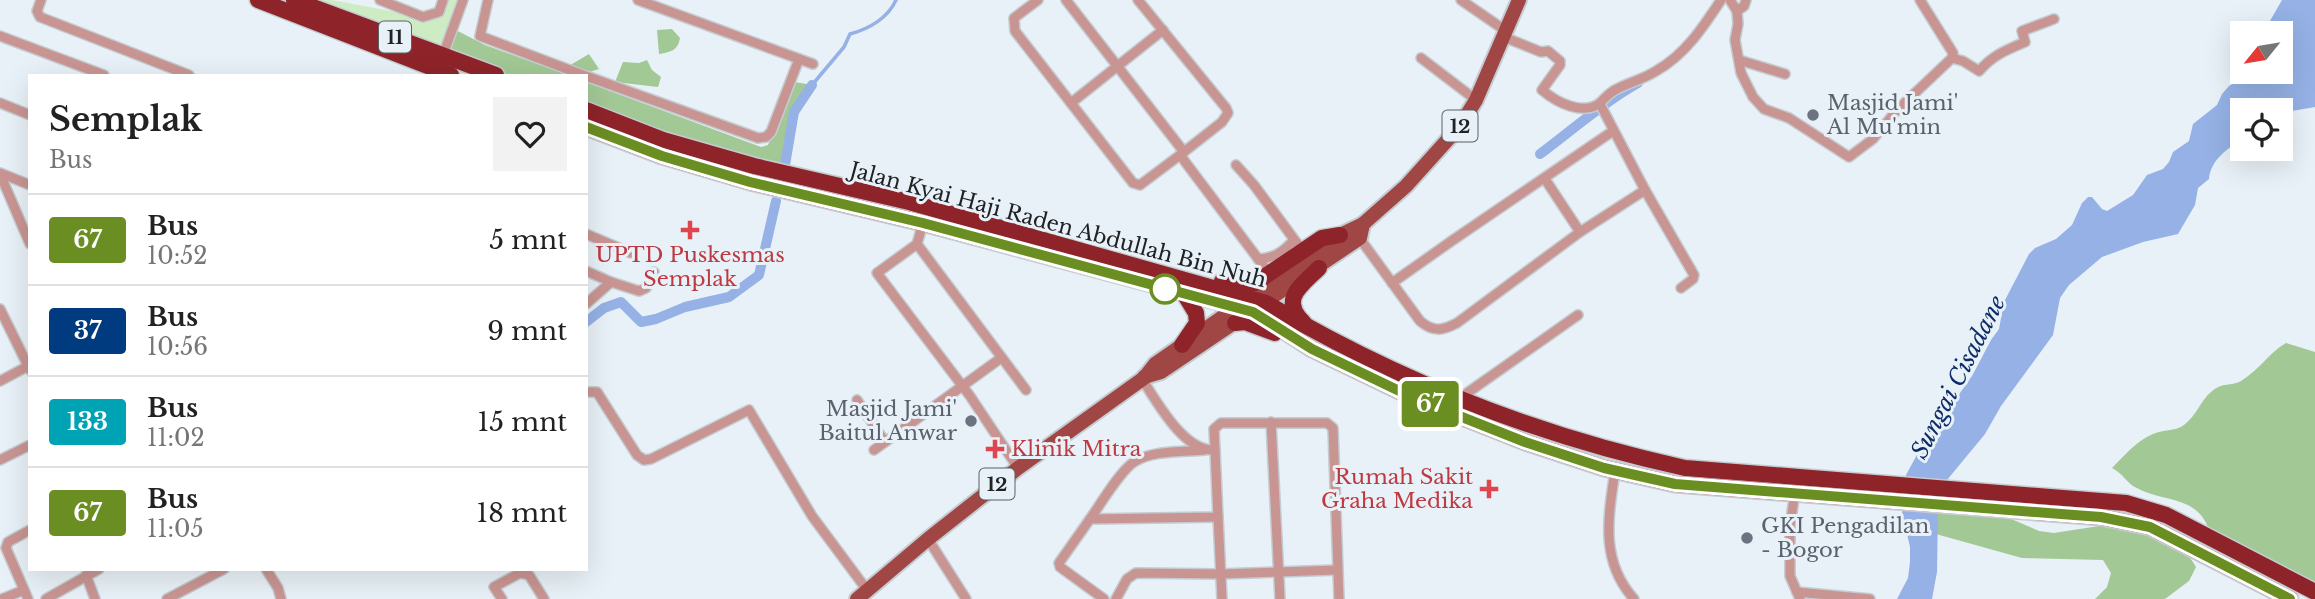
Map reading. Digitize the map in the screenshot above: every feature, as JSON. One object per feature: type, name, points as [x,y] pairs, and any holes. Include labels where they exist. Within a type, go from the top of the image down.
[{"type":"highway","name":"11","points":[[258,0],[441,69],[487,74]]},
{"type":"highway","name":"11","points":[[294,0],[441,69]]},
{"type":"highway","name":"Jalan Kyai Haji Raden Abdullah Bin Nuh","points":[[588,111],[752,174],[1185,295],[1248,309]]},
{"type":"highway","name":"Jalan Kyai Haji Raden Abdullah Bin Nuh","points":[[588,128],[662,156],[909,202],[1141,266],[1248,309],[1311,330],[1458,399],[1524,423],[1628,455],[1685,468],[2100,500],[2145,507],[2166,515],[2315,593]]},
{"type":"highway","points":[[1141,266],[1170,268],[1239,285],[1255,283],[1272,277],[1298,245],[1354,231]]},
{"type":"highway","name":"12","points":[[1311,330],[1297,316],[1292,302],[1295,293],[1319,268]]},
{"type":"highway","name":"12","points":[[1182,345],[1197,323],[1196,313],[1185,295]]},
{"type":"highway","points":[[1248,309],[1245,322],[1312,349],[1414,398],[1525,442],[1615,471],[1675,484],[2101,517],[2150,527],[2290,599]]},
{"type":"main road","name":"12","points":[[862,595],[1018,468],[1143,378],[1155,364],[1182,345],[1319,268],[1354,231],[1406,186],[1460,126],[1476,100],[1518,0]]},
{"type":"main road","name":"12","points":[[1143,378],[1161,372],[1248,309],[1272,277],[1354,231]]},
{"type":"street","points":[[41,0],[37,11],[40,17],[185,74]]},
{"type":"street","points":[[380,0],[423,17],[439,12],[443,0]]},
{"type":"street","points":[[441,69],[463,0]]},
{"type":"street","points":[[488,0],[480,36],[580,74]]},
{"type":"street","points":[[638,0],[813,64]]},
{"type":"street","points":[[1038,0],[1014,18],[1014,31],[1133,183],[1140,185],[1222,122],[1228,113],[1138,0]]},
{"type":"street","points":[[1066,0],[1272,277]]},
{"type":"street","points":[[1461,0],[1505,34],[1541,52],[1548,51],[1562,63],[1543,87],[1544,92],[1556,100],[1583,109],[1601,106],[1614,90],[1658,71],[1679,55],[1721,0]]},
{"type":"street","points":[[1730,0],[1737,11],[1735,40],[1741,73],[1746,85],[1764,109],[1789,118],[1849,157],[1872,139],[1897,110],[1952,58],[1953,53],[1920,0]]},
{"type":"street","points":[[1737,11],[1744,6],[1746,0]]},
{"type":"street","points":[[1952,58],[1979,71],[2000,51],[2025,42],[2022,31],[2054,19]]},
{"type":"street","points":[[1071,103],[1163,30]]},
{"type":"street","points":[[0,36],[101,74]]},
{"type":"street","points":[[1421,58],[1476,100]]},
{"type":"street","points":[[588,77],[758,138],[766,137],[771,132],[799,59]]},
{"type":"street","points":[[1739,60],[1785,75]]},
{"type":"street","points":[[0,103],[28,114]]},
{"type":"street","points":[[1601,106],[1694,275],[1692,281],[1681,288]]},
{"type":"street","points":[[1392,283],[1613,131]]},
{"type":"street","points":[[1236,165],[1298,245],[1270,258],[1258,259]]},
{"type":"street","points":[[0,174],[28,184]]},
{"type":"street","points":[[0,174],[28,238]]},
{"type":"street","points":[[1545,179],[1580,232]]},
{"type":"street","points":[[1354,231],[1420,321],[1435,330],[1457,323],[1580,232],[1645,190]]},
{"type":"street","points":[[923,223],[917,244],[877,273],[985,418],[1018,468]]},
{"type":"street","points":[[588,235],[631,253]]},
{"type":"street","points":[[917,244],[1026,390]]},
{"type":"street","points":[[588,272],[634,290],[646,288],[654,272]]},
{"type":"street","points":[[588,302],[611,282]]},
{"type":"street","points":[[0,309],[28,365]]},
{"type":"street","points":[[1458,399],[1578,315]]},
{"type":"street","points":[[874,450],[1002,358]]},
{"type":"street","points":[[0,381],[28,367]]},
{"type":"street","points":[[1143,378],[1168,419],[1190,441],[1211,450]]},
{"type":"street","points":[[588,392],[597,392],[637,455],[644,460],[651,459],[749,410],[862,595]]},
{"type":"street","points":[[858,400],[885,442]]},
{"type":"street","points":[[1271,422],[1280,599]]},
{"type":"street","points":[[1222,599],[1211,450],[1214,429],[1221,423],[1271,422],[1327,423],[1333,428],[1339,599]]},
{"type":"street","points":[[0,460],[28,446]]},
{"type":"street","points":[[1104,599],[1060,567],[1059,563],[1136,460],[1157,455],[1211,450]]},
{"type":"street","points":[[1615,471],[1608,519],[1611,556],[1620,581],[1634,599]]},
{"type":"street","points":[[1795,492],[1790,526],[1790,576],[1799,596],[1870,599]]},
{"type":"street","points":[[1090,520],[1218,517]]},
{"type":"street","points":[[2,599],[26,595],[6,545],[8,541],[28,531]]},
{"type":"street","points":[[928,539],[966,599]]},
{"type":"street","points":[[1116,599],[1127,579],[1136,573],[1220,574],[1337,570]]},
{"type":"street","points":[[46,599],[95,571]]},
{"type":"street","points":[[167,599],[220,571]]},
{"type":"street","points":[[267,571],[278,588],[281,599]]},
{"type":"street","points":[[502,599],[494,587],[520,573],[529,575],[544,599]]},
{"type":"street","points":[[86,575],[95,599]]},
{"type":"green space","points":[[259,0],[332,0],[423,17],[434,15],[443,0],[463,0],[452,28],[495,74],[449,74]]},
{"type":"green space","points":[[452,28],[485,45],[565,74],[493,74],[443,55]]},
{"type":"green space","points":[[672,29],[680,38],[677,46],[659,54],[657,30]]},
{"type":"green space","points":[[589,54],[599,69],[586,73],[567,67]]},
{"type":"green space","points":[[647,60],[652,70],[661,77],[658,87],[615,82],[623,62],[639,63]]},
{"type":"green space","points":[[795,82],[812,85],[794,112],[783,172],[588,111],[588,83],[761,147],[768,145]]},
{"type":"green space","points":[[2286,343],[2315,352],[2315,599],[2311,599],[2291,583],[2278,582],[2274,577],[2213,542],[2208,526],[2192,507],[2133,486],[2112,468],[2141,440],[2157,432],[2184,425],[2211,392],[2220,386],[2241,381]]},
{"type":"green space","points":[[1938,510],[2009,518],[2039,531],[2054,533],[2099,526],[2131,526],[2187,553],[2196,567],[2189,581],[2165,599],[2095,599],[2107,587],[2111,573],[2103,560],[2022,558],[1936,534]]},
{"type":"water","points":[[2282,0],[2315,0],[2315,107],[2293,111],[2293,98],[2230,98],[2230,148],[2216,161],[2209,179],[2198,188],[2195,205],[2178,234],[2143,242],[2102,257],[2069,285],[2060,298],[2053,335],[2001,406],[1985,434],[1947,480],[1938,510],[1937,572],[1932,599],[1897,599],[1908,578],[1910,562],[1910,547],[1902,513],[1906,475],[1919,451],[1972,376],[1999,329],[2004,302],[2029,254],[2035,248],[2056,239],[2072,225],[2082,203],[2088,197],[2092,197],[2107,211],[2133,195],[2147,175],[2163,169],[2173,152],[2189,141],[2193,124],[2217,105],[2229,86],[2293,84],[2293,21],[2270,21]]},
{"type":"waterway","points":[[812,85],[844,47],[850,34],[877,22],[896,0]]},
{"type":"waterway","points":[[1540,154],[1638,83]]},
{"type":"waterway","points":[[785,165],[794,112],[812,85]]},
{"type":"waterway","points":[[588,320],[604,308],[621,302],[641,322],[685,307],[729,297],[759,275],[776,201]]},
{"type":"bus line","name":"67","points":[[588,128],[662,156],[750,182],[923,223],[1253,312],[1312,349],[1414,398],[1525,442],[1604,468],[1675,484],[2101,517],[2129,522],[2165,533],[2290,599]]},
{"type":"place","name":"Masjid Jami' Al Mu'min","points":[[1813,115]]},
{"type":"place","name":"UPTD Puskesmas Semplak","points":[[690,230]]},
{"type":"place","name":"Masjid Jami' Baitul Anwar","points":[[971,421]]},
{"type":"place","name":"Klinik Mitra","points":[[995,449]]},
{"type":"place","name":"Rumah Sakit Graha Medika","points":[[1489,489]]},
{"type":"place","name":"GKI Pengadilan - Bogor","points":[[1747,538]]},
{"type":"water label","name":"Sungai Cisadane","points":[[1958,377]]}]
